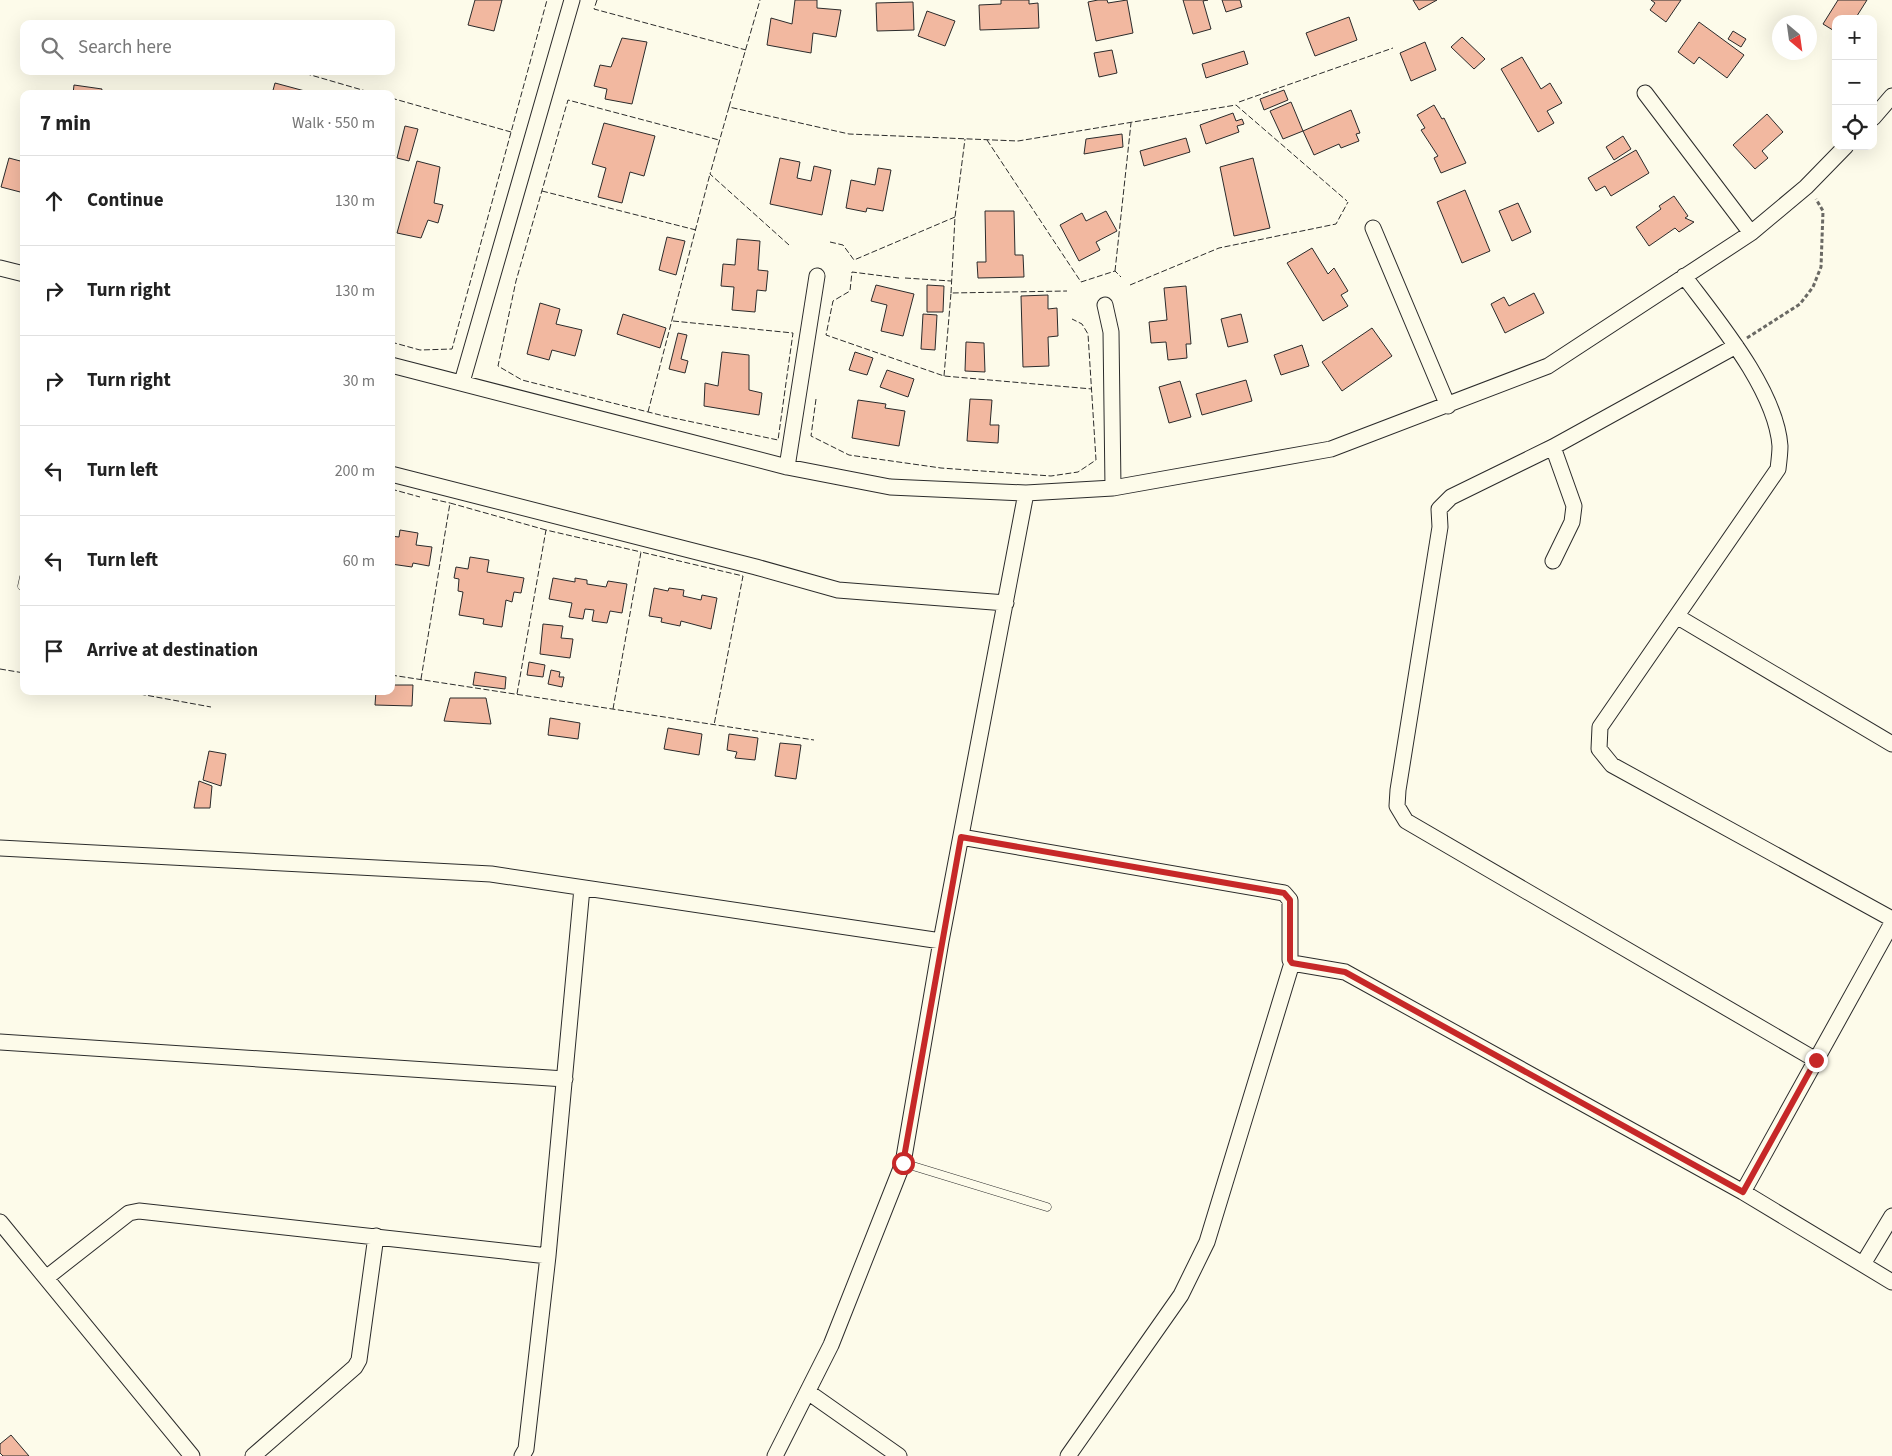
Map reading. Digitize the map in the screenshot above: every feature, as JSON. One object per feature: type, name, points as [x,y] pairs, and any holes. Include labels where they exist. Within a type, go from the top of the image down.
[{"type":"street","points":[[462,382],[572,0]]},
{"type":"street","points":[[1645,93],[1751,233]]},
{"type":"street","points":[[1877,113],[1892,96]]},
{"type":"street","points":[[395,366],[787,468],[890,487],[1026,493],[1113,488],[1331,449],[1448,406],[1548,366],[1751,233],[1806,187],[1842,150]]},
{"type":"street","points":[[1373,228],[1448,406]]},
{"type":"street","points":[[0,268],[20,273]]},
{"type":"street","points":[[787,468],[817,276]]},
{"type":"street","points":[[1684,276],[1736,346],[1770,406],[1780,445],[1778,469],[1600,727],[1599,750],[1612,765],[1892,921],[1743,1192]]},
{"type":"street","points":[[1105,305],[1111,332],[1113,488]]},
{"type":"street","points":[[1736,346],[1553,447],[1451,497],[1439,509],[1440,527],[1397,806],[1406,821],[1816,1060]]},
{"type":"street","points":[[1553,447],[1574,506],[1572,522],[1553,561]]},
{"type":"street","points":[[395,475],[756,567],[838,590],[1006,603]]},
{"type":"street","points":[[776,1456],[831,1345],[903,1163],[941,941],[1026,493]]},
{"type":"street","points":[[1678,616],[1892,744]]},
{"type":"street","points":[[961,837],[1284,893],[1290,900],[1290,960],[1292,963],[1207,1242],[1182,1295],[1068,1456]]},
{"type":"street","points":[[0,848],[491,874],[941,941]]},
{"type":"street","points":[[522,1456],[526,1449],[548,1256],[582,888]]},
{"type":"street","points":[[1292,963],[1345,972],[1743,1192],[1892,1282]]},
{"type":"street","points":[[0,1042],[564,1079]]},
{"type":"street","points":[[46,1278],[129,1213],[139,1211],[548,1256]]},
{"type":"street","points":[[1863,1264],[1892,1216]]},
{"type":"street","points":[[0,1222],[192,1456]]},
{"type":"street","points":[[253,1456],[356,1367],[359,1360],[376,1236]]},
{"type":"street","points":[[808,1392],[899,1456]]},
{"type":"lane","points":[[903,1163],[1047,1208]]},
{"type":"path","points":[[1736,346],[1800,304],[1813,287],[1821,267],[1823,211],[1806,187]]},
{"type":"building","points":[[475,0],[502,0],[494,31],[468,25]]},
{"type":"building","points":[[795,0],[817,0],[817,8],[841,10],[836,37],[813,33],[811,53],[767,45],[771,18],[792,24]]},
{"type":"building","points":[[1001,0],[1029,0],[1029,4],[1038,3],[1039,28],[980,30],[979,5],[1001,4]]},
{"type":"building","points":[[1107,0],[1108,3],[1127,0],[1133,33],[1096,41],[1088,2]]},
{"type":"building","points":[[1183,0],[1208,0],[1203,1],[1211,29],[1193,34]]},
{"type":"building","points":[[1222,0],[1240,0],[1242,7],[1226,12]]},
{"type":"building","points":[[1413,0],[1437,0],[1419,10]]},
{"type":"building","points":[[1651,0],[1681,0],[1666,22],[1650,10],[1655,3]]},
{"type":"building","points":[[1838,0],[1867,0],[1858,15],[1832,15],[1832,30],[1823,24]]},
{"type":"building","points":[[913,2],[914,30],[877,31],[876,3]]},
{"type":"building","points":[[927,11],[955,21],[945,46],[918,36]]},
{"type":"building","points":[[1349,17],[1357,40],[1315,56],[1306,33]]},
{"type":"building","points":[[1699,22],[1744,55],[1727,78],[1699,57],[1694,64],[1678,52]]},
{"type":"building","points":[[1733,31],[1746,39],[1741,47],[1728,39]]},
{"type":"building","points":[[1462,37],[1485,59],[1474,69],[1451,47]]},
{"type":"building","points":[[622,38],[647,42],[632,104],[605,99],[607,89],[594,86],[600,65],[611,67]]},
{"type":"building","points":[[1425,42],[1436,70],[1411,81],[1400,53]]},
{"type":"building","points":[[1112,50],[1117,73],[1099,77],[1094,53]]},
{"type":"building","points":[[1244,51],[1248,64],[1206,78],[1202,64]]},
{"type":"building","points":[[1522,57],[1541,89],[1550,83],[1562,103],[1547,111],[1554,123],[1538,132],[1501,69]]},
{"type":"building","points":[[275,83],[301,90],[273,90]]},
{"type":"building","points":[[74,85],[102,89],[102,90],[73,90]]},
{"type":"building","points":[[1284,90],[1288,100],[1264,110],[1260,99]]},
{"type":"building","points":[[1291,102],[1303,131],[1283,139],[1270,111]]},
{"type":"building","points":[[1434,105],[1442,119],[1444,118],[1466,163],[1441,173],[1434,158],[1438,156],[1421,130],[1425,128],[1417,115]]},
{"type":"building","points":[[1351,110],[1360,133],[1356,134],[1359,141],[1341,148],[1339,144],[1314,155],[1303,131]]},
{"type":"building","points":[[1233,113],[1236,121],[1242,119],[1244,124],[1237,126],[1239,132],[1206,144],[1200,125]]},
{"type":"building","points":[[1767,114],[1783,132],[1762,151],[1768,158],[1755,169],[1733,145]]},
{"type":"building","points":[[604,123],[655,136],[644,176],[630,172],[622,203],[598,197],[606,168],[592,164]]},
{"type":"building","points":[[405,126],[418,129],[409,161],[397,158]]},
{"type":"building","points":[[1122,134],[1123,147],[1084,154],[1086,139]]},
{"type":"building","points":[[1623,136],[1631,149],[1614,160],[1606,147]]},
{"type":"building","points":[[1186,138],[1190,152],[1144,166],[1140,151]]},
{"type":"building","points":[[1636,150],[1649,173],[1611,196],[1605,186],[1596,191],[1588,178]]},
{"type":"building","points":[[9,158],[20,161],[20,192],[1,187]]},
{"type":"building","points":[[780,158],[800,162],[797,178],[811,181],[814,166],[831,170],[822,215],[770,204]]},
{"type":"building","points":[[1253,158],[1270,228],[1234,236],[1220,167]]},
{"type":"building","points":[[417,161],[440,167],[434,203],[443,205],[438,223],[428,220],[421,238],[397,233]]},
{"type":"building","points":[[878,168],[891,170],[883,211],[867,208],[866,212],[846,208],[851,180],[875,185]]},
{"type":"building","points":[[1465,190],[1490,251],[1462,263],[1437,202]]},
{"type":"building","points":[[1674,196],[1688,216],[1685,218],[1694,222],[1679,232],[1675,228],[1649,246],[1636,227],[1661,209],[1659,206]]},
{"type":"building","points":[[1518,203],[1531,232],[1512,241],[1499,211]]},
{"type":"building","points":[[985,211],[1014,211],[1015,255],[1023,255],[1024,277],[978,278],[977,262],[986,262]]},
{"type":"building","points":[[1106,211],[1117,231],[1096,242],[1100,250],[1079,261],[1060,225],[1082,213],[1086,221]]},
{"type":"building","points":[[667,237],[685,241],[676,275],[659,270]]},
{"type":"building","points":[[737,239],[760,241],[758,270],[768,271],[766,291],[757,290],[755,312],[732,310],[734,287],[721,286],[723,264],[735,265]]},
{"type":"building","points":[[1312,248],[1328,274],[1334,268],[1348,291],[1341,295],[1348,306],[1323,321],[1287,263]]},
{"type":"building","points":[[876,285],[914,294],[903,336],[881,331],[887,305],[871,301]]},
{"type":"building","points":[[927,285],[944,286],[943,312],[927,312]]},
{"type":"building","points":[[1186,286],[1191,344],[1186,344],[1187,358],[1168,360],[1166,342],[1151,343],[1149,322],[1167,320],[1164,288]]},
{"type":"building","points":[[1534,293],[1544,313],[1505,333],[1491,304],[1504,297],[1509,306]]},
{"type":"building","points":[[1048,295],[1048,309],[1057,308],[1058,336],[1048,337],[1049,366],[1023,367],[1021,296]]},
{"type":"building","points":[[540,303],[560,309],[556,324],[582,330],[575,356],[552,350],[549,360],[527,354]]},
{"type":"building","points":[[623,314],[666,328],[660,348],[617,334]]},
{"type":"building","points":[[923,314],[937,315],[935,350],[921,349]]},
{"type":"building","points":[[1241,314],[1248,342],[1228,347],[1221,319]]},
{"type":"building","points":[[1372,328],[1392,356],[1342,391],[1322,362]]},
{"type":"building","points":[[678,333],[687,335],[681,359],[688,361],[685,373],[669,369]]},
{"type":"building","points":[[966,342],[984,343],[985,372],[965,371]]},
{"type":"building","points":[[1302,345],[1309,366],[1281,375],[1274,355]]},
{"type":"building","points":[[722,352],[749,355],[749,390],[762,393],[759,415],[704,406],[705,383],[718,386]]},
{"type":"building","points":[[855,352],[873,358],[867,375],[849,370]]},
{"type":"building","points":[[887,370],[914,379],[908,397],[880,387]]},
{"type":"building","points":[[1246,380],[1252,401],[1202,415],[1196,394]]},
{"type":"building","points":[[1180,381],[1191,417],[1169,423],[1159,387]]},
{"type":"building","points":[[970,399],[992,400],[990,425],[999,425],[998,443],[967,441]]},
{"type":"building","points":[[858,400],[886,404],[885,408],[905,411],[899,446],[852,438]]},
{"type":"building","points":[[400,530],[418,533],[416,545],[432,547],[429,566],[413,563],[412,567],[395,565],[395,536],[399,537]]},
{"type":"building","points":[[470,557],[489,560],[487,572],[524,578],[521,593],[514,592],[512,602],[506,600],[502,627],[483,624],[484,619],[459,615],[463,592],[458,591],[459,579],[454,578],[456,567],[468,569]]},
{"type":"building","points":[[553,578],[575,582],[575,578],[587,580],[587,584],[606,587],[608,581],[627,584],[622,613],[610,611],[607,623],[592,621],[594,610],[585,609],[583,619],[569,617],[572,603],[549,599]]},
{"type":"building","points":[[654,588],[668,591],[669,588],[684,590],[683,596],[701,600],[702,595],[717,598],[711,629],[681,621],[680,626],[661,622],[662,618],[649,616]]},
{"type":"building","points":[[543,624],[563,626],[561,638],[573,639],[570,658],[540,654]]},
{"type":"building","points":[[529,662],[545,665],[543,677],[527,675]]},
{"type":"building","points":[[551,670],[560,672],[559,677],[564,677],[562,687],[548,684]]},
{"type":"building","points":[[475,672],[506,677],[505,689],[473,685]]},
{"type":"building","points":[[395,685],[413,685],[412,706],[375,705],[376,695],[395,695]]},
{"type":"building","points":[[450,698],[486,698],[491,724],[444,721]]},
{"type":"building","points":[[550,718],[580,723],[578,739],[548,735]]},
{"type":"building","points":[[668,728],[702,734],[699,755],[664,749]]},
{"type":"building","points":[[729,734],[758,738],[755,760],[735,758],[737,752],[727,750]]},
{"type":"building","points":[[780,743],[801,745],[796,779],[775,776]]},
{"type":"building","points":[[209,751],[226,754],[221,786],[203,780]]},
{"type":"building","points":[[199,781],[212,786],[210,808],[194,808]]},
{"type":"building","points":[[11,1435],[29,1456],[3,1456],[0,1453],[0,1444]]},
{"type":"fence","points":[[395,343],[420,350],[452,349],[547,0]]},
{"type":"fence","points":[[597,0],[594,9],[746,50]]},
{"type":"fence","points":[[729,107],[760,0]]},
{"type":"fence","points":[[1239,102],[1393,48]]},
{"type":"fence","points":[[311,75],[362,90]]},
{"type":"fence","points":[[395,99],[511,132]]},
{"type":"fence","points":[[673,321],[793,333],[778,440],[664,416],[522,380],[498,366],[516,281],[568,100],[719,140]]},
{"type":"fence","points":[[789,245],[710,174],[729,107],[849,134],[1018,141],[1236,105],[1347,201]]},
{"type":"fence","points":[[1115,271],[1131,123]]},
{"type":"fence","points":[[951,293],[955,217],[965,139]]},
{"type":"fence","points":[[987,140],[1081,282],[1115,271],[1121,277]]},
{"type":"fence","points":[[648,412],[710,174]]},
{"type":"fence","points":[[542,191],[696,230]]},
{"type":"fence","points":[[1130,285],[1219,248],[1336,224],[1348,202]]},
{"type":"fence","points":[[830,242],[843,245],[854,260],[955,217]]},
{"type":"fence","points":[[899,278],[852,272],[850,291],[833,301],[826,335],[944,376],[1092,389]]},
{"type":"fence","points":[[905,278],[951,281]]},
{"type":"fence","points":[[944,376],[951,293],[1067,291]]},
{"type":"fence","points":[[816,399],[811,436],[849,455],[941,468],[1051,476],[1078,472],[1096,460],[1088,334],[1082,324],[1072,319]]},
{"type":"fence","points":[[395,490],[420,497]]},
{"type":"fence","points":[[432,499],[450,503]]},
{"type":"fence","points":[[421,679],[450,503],[546,530]]},
{"type":"fence","points":[[517,694],[546,530],[641,552]]},
{"type":"fence","points":[[613,709],[641,552],[743,576],[714,725]]},
{"type":"fence","points":[[0,669],[20,672]]},
{"type":"fence","points":[[395,676],[814,740]]},
{"type":"fence","points":[[145,695],[211,707]]},
{"type":"route","points":[[903,1163],[961,837],[1284,893],[1290,900],[1290,960],[1292,963],[1345,972],[1743,1192],[1816,1060]]}]
